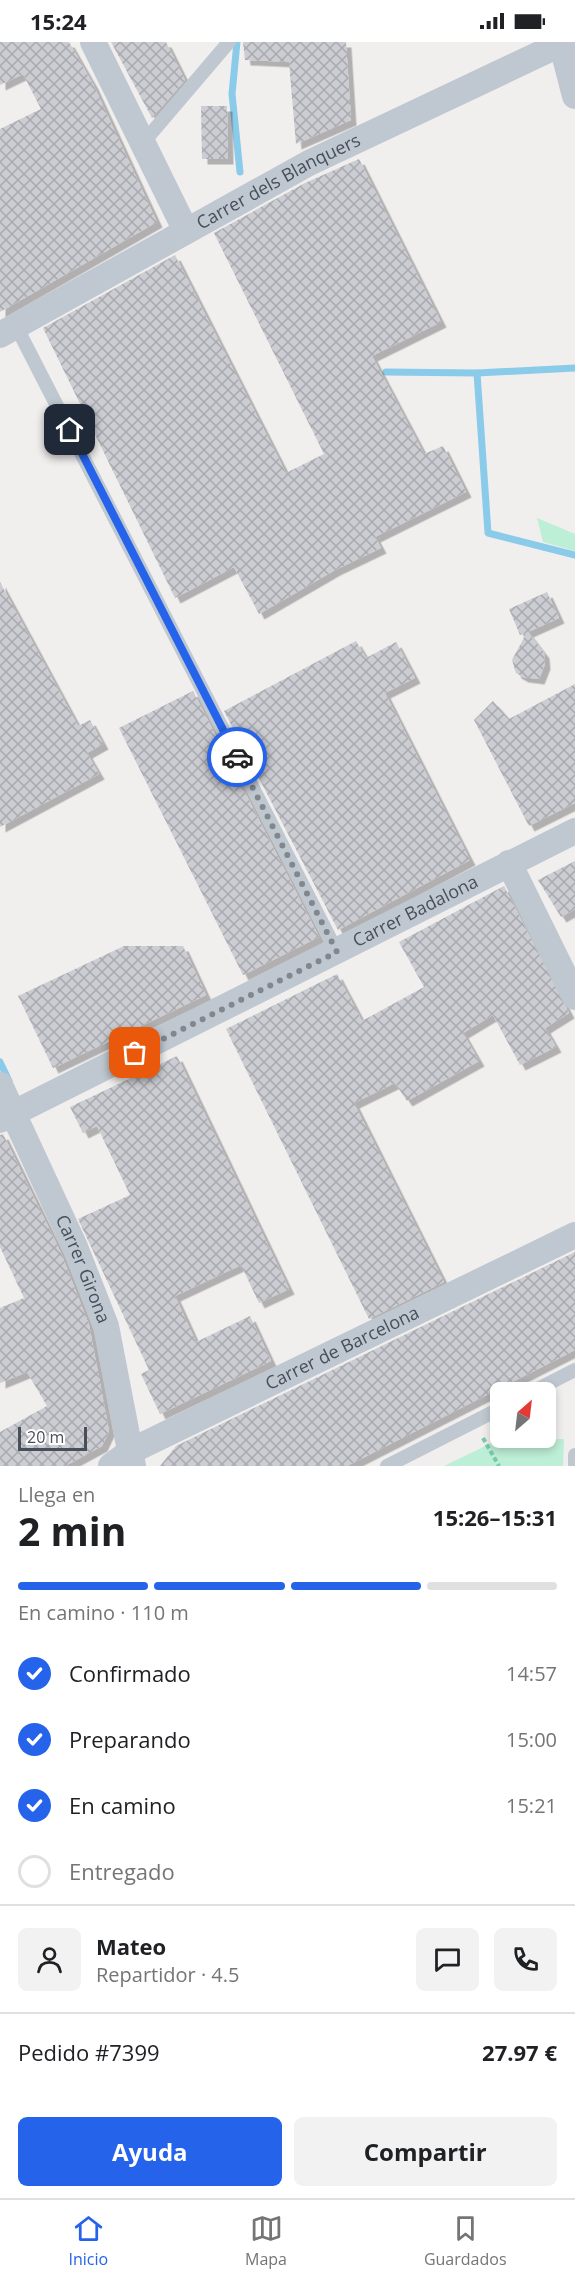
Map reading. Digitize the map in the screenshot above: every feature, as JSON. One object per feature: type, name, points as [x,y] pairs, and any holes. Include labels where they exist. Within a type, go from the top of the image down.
[{"type":"street","points":[[93,42],[186,231]]},
{"type":"street","points":[[563,43],[575,96]]},
{"type":"street","name":"Carrer dels Blanquers","points":[[8,330],[309,163],[563,43]]},
{"type":"street","name":"Carrer Badalona","points":[[7,1117],[575,831]]},
{"type":"street","points":[[509,864],[575,997]]},
{"type":"street","name":"Carrer Girona","points":[[0,1084],[7,1117],[75,1247],[106,1326],[132,1458]]},
{"type":"street","name":"Carrer de Barcelona","points":[[111,1466],[132,1458],[575,1235]]},
{"type":"lane","points":[[142,144],[230,42]]},
{"type":"lane","points":[[8,330],[337,952]]},
{"type":"lane","points":[[552,1382],[575,1370]]},
{"type":"lane","points":[[387,1466],[490,1414]]},
{"type":"lane","points":[[575,1455],[575,1466]]},
{"type":"green space","points":[[537,518],[575,534],[575,551],[543,542]]},
{"type":"green space","points":[[556,1439],[564,1439],[563,1466],[444,1466],[490,1444],[490,1448],[556,1448]]},
{"type":"building","points":[[0,42],[69,42],[93,84],[157,222],[0,312],[0,129],[41,109],[23,74],[0,85]]},
{"type":"building","points":[[111,42],[166,42],[185,80],[152,118]]},
{"type":"building","points":[[243,42],[346,42],[351,120],[296,144],[289,62],[245,60]]},
{"type":"building","points":[[201,106],[227,106],[228,159],[202,159]]},
{"type":"building","points":[[359,159],[441,322],[372,356],[424,454],[443,446],[466,492],[375,537],[381,548],[335,570],[259,614],[234,567],[175,598],[43,328],[175,255],[286,473],[324,454],[214,233],[305,183]]},
{"type":"building","points":[[0,582],[78,726],[90,720],[103,744],[87,753],[99,774],[0,827]]},
{"type":"building","points":[[547,592],[559,618],[528,632],[544,653],[545,664],[539,679],[523,677],[516,673],[512,660],[527,632],[520,635],[509,609]]},
{"type":"building","points":[[356,641],[366,658],[396,642],[415,678],[385,693],[470,860],[338,930],[224,711]]},
{"type":"building","points":[[575,684],[575,803],[529,826],[474,720],[493,701],[509,719]]},
{"type":"building","points":[[193,691],[319,937],[243,975],[119,728]]},
{"type":"building","points":[[575,861],[575,909],[561,917],[538,880]]},
{"type":"building","points":[[504,886],[569,1013],[545,1028],[556,1047],[520,1065],[493,1015],[463,1033],[479,1061],[407,1101],[395,1083],[354,1103],[444,1282],[369,1319],[226,1029],[337,974],[362,1021],[424,987],[399,942]]},
{"type":"building","points":[[124,946],[183,946],[206,995],[53,1068],[18,996]]},
{"type":"building","points":[[177,1056],[289,1289],[259,1303],[241,1265],[175,1296],[196,1342],[250,1316],[271,1361],[160,1414],[141,1374],[149,1370],[78,1219],[130,1195],[97,1126],[83,1133],[70,1107]]},
{"type":"building","points":[[3,1134],[61,1253],[89,1325],[109,1431],[102,1446],[65,1466],[0,1466],[0,1432],[47,1406],[27,1372],[0,1383],[0,1308],[24,1298],[0,1247],[0,1135]]},
{"type":"building","points":[[575,1252],[575,1350],[512,1382],[490,1382],[490,1393],[347,1466],[160,1466],[176,1446]]},
{"type":"waterway","points":[[237,42],[232,94],[240,172]]},
{"type":"waterway","points":[[477,373],[575,368]]},
{"type":"waterway","points":[[386,372],[477,373],[488,533],[575,555]]},
{"type":"waterway","points":[[0,1062],[9,1081]]},
{"type":"way so far","points":[[135,1053],[337,952],[237,757]]},
{"type":"route","points":[[70,430],[237,757]]}]
